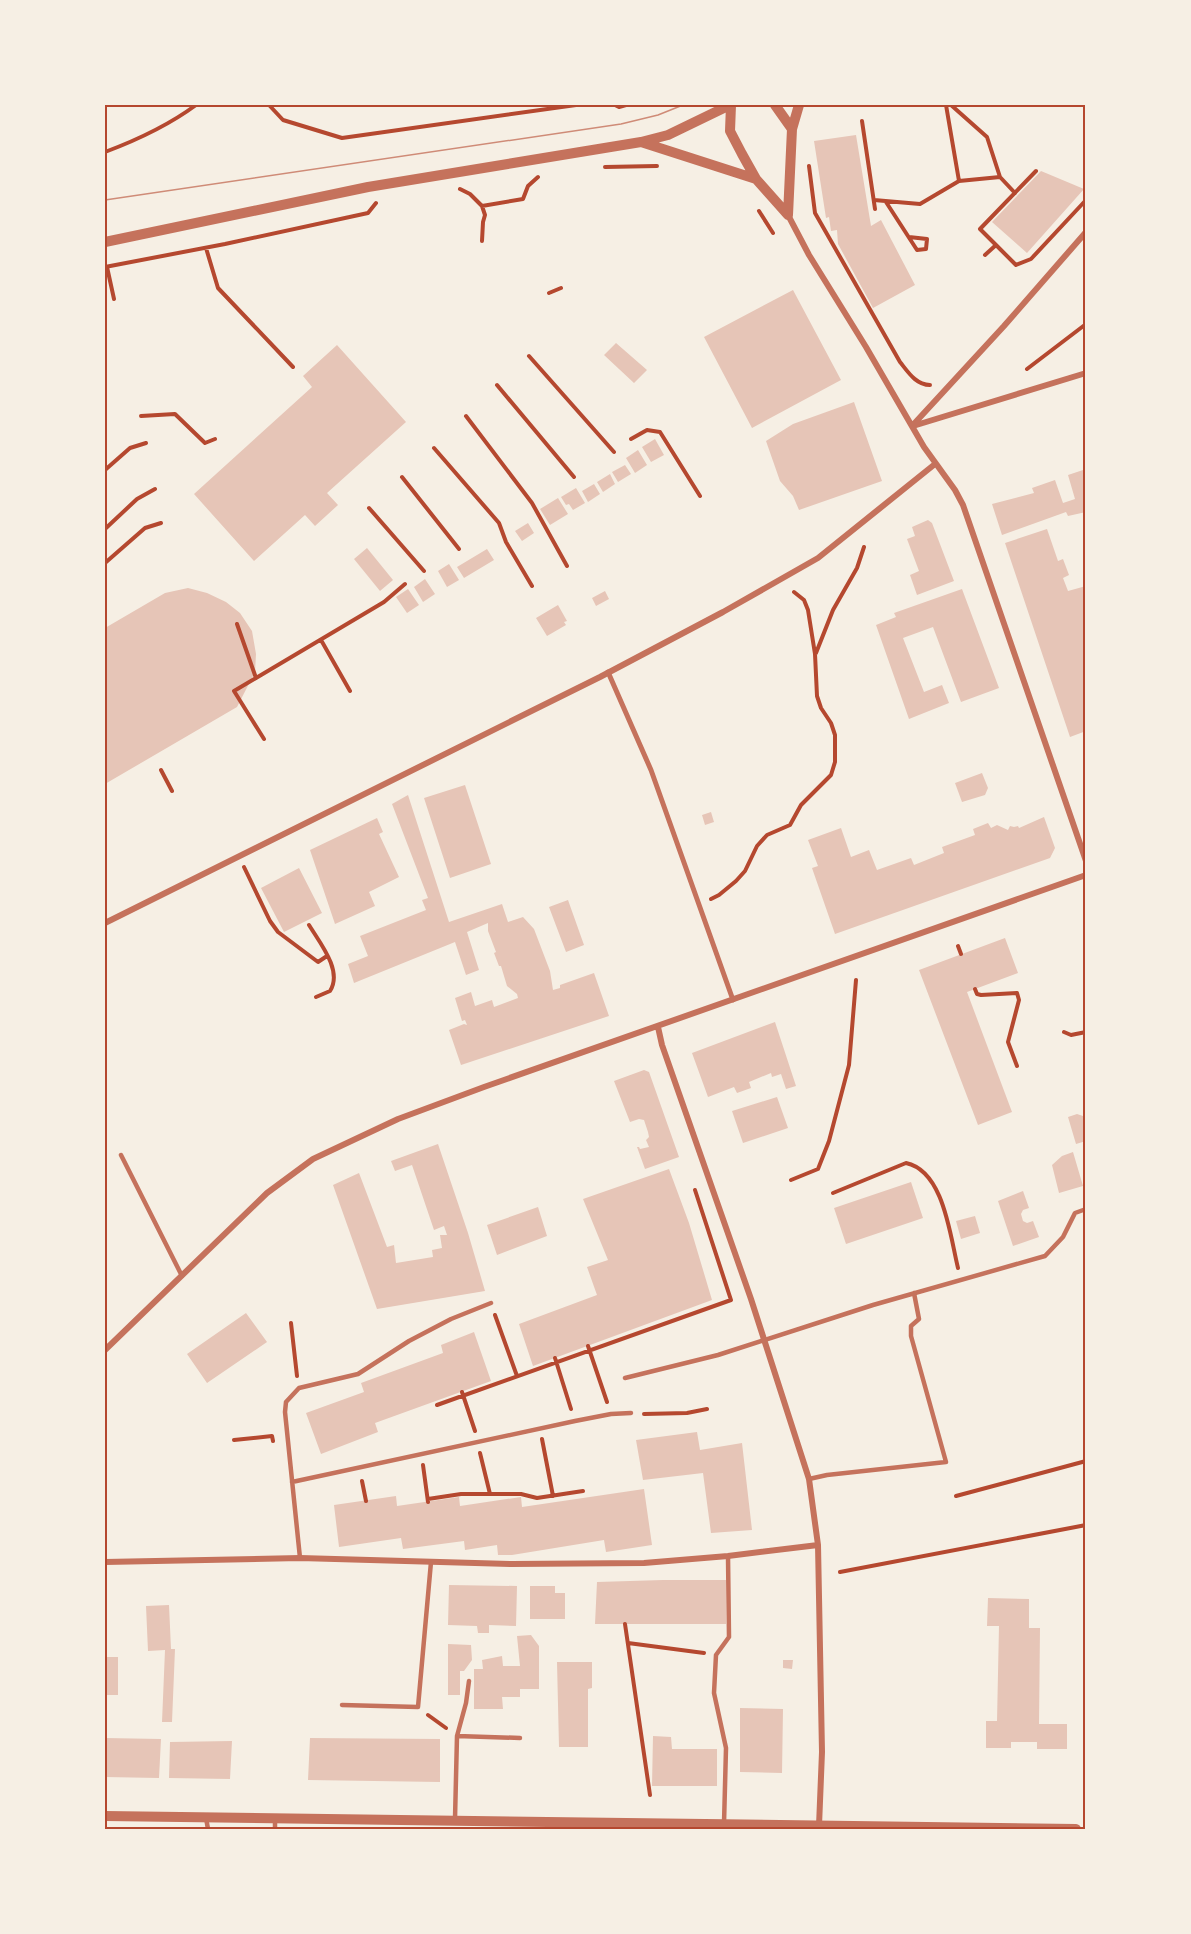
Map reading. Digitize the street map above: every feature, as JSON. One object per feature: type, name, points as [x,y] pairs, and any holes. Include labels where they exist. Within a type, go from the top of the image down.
[{"type":"street","points":[[105,242],[368,188],[641,142],[668,135],[730,105],[730,131],[756,179],[788,215],[809,255],[934,464],[955,490],[963,505],[1086,861]]},
{"type":"street","points":[[775,105],[792,129]]},
{"type":"street","points":[[788,215],[792,129],[798,105]]},
{"type":"street","points":[[641,142],[756,179]]},
{"type":"street","points":[[912,426],[1086,232]]},
{"type":"street","points":[[912,426],[1086,373]]},
{"type":"street","points":[[105,923],[608,672],[723,612],[818,558],[934,464]]},
{"type":"street","points":[[608,672],[651,770],[733,1000]]},
{"type":"street","points":[[105,1350],[267,1193],[313,1159],[398,1119],[484,1087],[1086,875]]},
{"type":"street","points":[[658,1027],[662,1045],[764,1339],[809,1479],[818,1545],[822,1752],[818,1827]]},
{"type":"street","points":[[105,1562],[300,1558],[431,1562],[644,1563],[818,1545]]},
{"type":"street","points":[[105,1816],[207,1823],[275,1824],[427,1825],[455,1822],[1076,1829]]},
{"type":"lane","points":[[121,1155],[182,1276]]},
{"type":"lane","points":[[626,1378],[718,1355],[914,1293],[1045,1256],[1063,1236],[1076,1213],[1086,1209]]},
{"type":"lane","points":[[809,1479],[946,1462],[911,1336],[911,1326],[919,1319],[914,1293]]},
{"type":"lane","points":[[300,1558],[285,1412],[286,1402],[299,1388],[358,1374],[409,1341],[491,1303]]},
{"type":"lane","points":[[292,1482],[574,1421],[610,1414],[631,1413]]},
{"type":"lane","points":[[724,1824],[726,1748],[714,1693],[716,1655],[729,1637],[728,1556]]},
{"type":"lane","points":[[342,1705],[418,1707],[431,1562]]},
{"type":"lane","points":[[455,1822],[457,1736],[469,1681]]},
{"type":"lane","points":[[457,1736],[520,1738]]},
{"type":"path","points":[[105,152],[128,144],[179,117],[196,105]]},
{"type":"path","points":[[269,105],[283,120],[342,138],[576,105]]},
{"type":"path","points":[[615,105],[619,107],[626,105]]},
{"type":"path","points":[[949,105],[987,137],[1000,177],[1004,184],[1015,193]]},
{"type":"path","points":[[949,105],[959,182]]},
{"type":"path","points":[[862,121],[875,209]]},
{"type":"path","points":[[809,157],[811,195],[815,213],[900,362],[912,377],[925,386],[949,385]]},
{"type":"path","points":[[597,167],[663,166]]},
{"type":"path","points":[[1036,171],[981,229],[1016,265],[1031,259],[1086,200]]},
{"type":"path","points":[[482,206],[523,199],[528,186],[538,177],[548,174]]},
{"type":"path","points":[[874,200],[920,204],[959,182],[1000,177]]},
{"type":"path","points":[[456,188],[470,194],[482,206],[485,215],[482,241]]},
{"type":"path","points":[[885,201],[917,250],[926,249],[927,239],[909,237]]},
{"type":"path","points":[[114,298],[106,267],[368,213],[375,203],[382,202]]},
{"type":"path","points":[[756,207],[773,233]]},
{"type":"path","points":[[985,255],[996,245]]},
{"type":"path","points":[[206,248],[218,288],[293,367]]},
{"type":"path","points":[[549,293],[561,288]]},
{"type":"path","points":[[1026,369],[1086,324]]},
{"type":"path","points":[[529,356],[614,452]]},
{"type":"path","points":[[498,385],[574,477]]},
{"type":"path","points":[[141,416],[175,414],[205,443],[215,439]]},
{"type":"path","points":[[466,416],[532,503],[567,566]]},
{"type":"path","points":[[631,439],[647,430],[660,432],[700,496]]},
{"type":"path","points":[[105,470],[130,448],[146,443]]},
{"type":"path","points":[[434,448],[499,523],[506,542],[532,586]]},
{"type":"path","points":[[402,477],[459,549]]},
{"type":"path","points":[[105,529],[137,499],[155,489]]},
{"type":"path","points":[[369,508],[424,571]]},
{"type":"path","points":[[105,563],[145,528],[161,523]]},
{"type":"path","points":[[815,654],[833,610],[857,568],[864,547]]},
{"type":"path","points":[[264,739],[234,691],[384,602],[405,584]]},
{"type":"path","points":[[699,904],[719,895],[736,881],[745,871],[757,846],[767,835],[790,825],[801,805],[831,775],[835,762],[835,735],[831,723],[821,708],[818,696],[814,666],[815,654],[808,610],[804,600],[794,592]]},
{"type":"path","points":[[237,624],[256,678]]},
{"type":"path","points":[[321,640],[350,692]]},
{"type":"path","points":[[161,770],[172,790]]},
{"type":"path","points":[[243,866],[270,921],[278,932],[318,962],[327,956]]},
{"type":"path","points":[[309,925],[333,969],[334,982],[330,991],[316,997]]},
{"type":"path","points":[[958,946],[961,954]]},
{"type":"path","points":[[791,1180],[818,1169],[829,1141],[849,1065],[856,980]]},
{"type":"path","points":[[975,989],[977,994],[981,995],[1017,993],[1019,1000],[1008,1042],[1017,1065]]},
{"type":"path","points":[[1064,1032],[1071,1035],[1086,1032]]},
{"type":"path","points":[[833,1193],[906,1163],[917,1165],[939,1192],[961,1279]]},
{"type":"path","points":[[437,1405],[556,1360],[731,1300],[695,1190]]},
{"type":"path","points":[[491,1303],[517,1376]]},
{"type":"path","points":[[291,1323],[293,1356],[299,1388]]},
{"type":"path","points":[[589,1349],[610,1414]]},
{"type":"path","points":[[556,1360],[574,1421]]},
{"type":"path","points":[[463,1394],[490,1494]]},
{"type":"path","points":[[631,1413],[676,1414],[707,1410]]},
{"type":"path","points":[[540,1430],[553,1496]]},
{"type":"path","points":[[234,1440],[272,1436],[273,1446]]},
{"type":"path","points":[[421,1455],[428,1500],[461,1494],[521,1494],[537,1498],[583,1491]]},
{"type":"path","points":[[956,1496],[1086,1461]]},
{"type":"path","points":[[360,1469],[366,1501]]},
{"type":"path","points":[[840,1572],[1086,1525]]},
{"type":"path","points":[[625,1624],[650,1795]]},
{"type":"path","points":[[628,1643],[716,1655]]},
{"type":"path","points":[[418,1707],[457,1736]]},
{"type":"building","points":[[856,135],[871,226],[881,220],[915,285],[873,308],[838,244],[837,230],[831,231],[829,217],[826,218],[814,141]]},
{"type":"building","points":[[1041,171],[1084,189],[1027,253],[992,222]]},
{"type":"building","points":[[793,290],[841,380],[752,428],[704,337]]},
{"type":"building","points":[[616,343],[647,370],[634,383],[604,355]]},
{"type":"building","points":[[337,345],[406,422],[327,493],[338,505],[315,526],[305,515],[254,561],[194,494],[312,387],[303,376]]},
{"type":"building","points":[[854,402],[882,481],[799,510],[793,496],[780,481],[766,441],[793,424]]},
{"type":"building","points":[[655,439],[664,455],[651,462],[642,447]]},
{"type":"building","points":[[638,450],[647,465],[635,473],[626,458]]},
{"type":"building","points":[[625,465],[631,474],[618,482],[612,472]]},
{"type":"building","points":[[1086,469],[1086,512],[1068,516],[1066,512],[1002,535],[992,504],[1034,493],[1032,488],[1055,480],[1063,503],[1075,499],[1068,475]]},
{"type":"building","points":[[610,474],[615,484],[603,492],[597,482]]},
{"type":"building","points":[[594,484],[600,494],[588,502],[582,491]]},
{"type":"building","points":[[576,488],[585,503],[573,510],[561,497]]},
{"type":"building","points":[[558,498],[568,514],[550,525],[540,509]]},
{"type":"building","points":[[928,520],[932,523],[954,581],[917,595],[910,575],[919,571],[907,539],[915,536],[912,527]]},
{"type":"building","points":[[528,523],[534,533],[522,541],[515,531]]},
{"type":"building","points":[[1047,529],[1058,561],[1063,559],[1069,575],[1063,578],[1068,591],[1086,586],[1086,631],[1083,632],[1086,639],[1086,731],[1070,737],[1005,543]]},
{"type":"building","points":[[367,548],[393,580],[380,591],[354,559]]},
{"type":"building","points":[[487,549],[494,560],[464,578],[457,567]]},
{"type":"building","points":[[449,564],[459,580],[447,587],[438,571]]},
{"type":"building","points":[[425,579],[435,594],[423,602],[414,587]]},
{"type":"building","points":[[188,588],[207,593],[226,602],[240,613],[252,631],[256,654],[255,672],[237,707],[105,784],[105,628],[165,593]]},
{"type":"building","points":[[408,589],[419,605],[407,613],[396,597]]},
{"type":"building","points":[[962,589],[999,688],[961,702],[933,627],[903,638],[924,692],[942,685],[949,703],[909,719],[876,625],[896,617],[894,613]]},
{"type":"building","points":[[605,591],[609,599],[596,606],[592,598]]},
{"type":"building","points":[[558,605],[567,621],[564,622],[566,625],[547,636],[536,618]]},
{"type":"building","points":[[982,773],[988,788],[985,795],[962,802],[955,783]]},
{"type":"building","points":[[465,785],[491,864],[450,878],[424,798]]},
{"type":"building","points":[[408,795],[449,922],[502,904],[508,922],[523,917],[534,929],[550,971],[553,990],[560,988],[560,985],[594,973],[609,1016],[461,1065],[449,1030],[467,1025],[465,1020],[462,1021],[455,998],[471,992],[475,1006],[492,1000],[494,1007],[518,998],[517,994],[507,986],[501,966],[499,966],[488,931],[488,923],[467,932],[479,970],[466,975],[455,942],[354,983],[348,964],[368,956],[360,936],[426,910],[422,900],[428,898],[392,804]]},
{"type":"building","points":[[711,812],[714,822],[705,825],[702,815]]},
{"type":"building","points":[[1044,817],[1055,848],[1050,858],[835,934],[812,868],[818,866],[808,840],[841,828],[851,857],[869,850],[877,870],[911,858],[914,865],[944,853],[942,847],[975,835],[973,829],[988,823],[991,828],[997,825],[1008,830],[1010,826],[1019,828]]},
{"type":"building","points":[[377,818],[383,832],[379,834],[399,877],[369,892],[375,906],[335,924],[310,850]]},
{"type":"building","points":[[299,868],[322,913],[284,932],[261,888]]},
{"type":"building","points":[[568,900],[584,945],[566,952],[549,907]]},
{"type":"building","points":[[1005,938],[1018,973],[967,992],[1012,1112],[978,1125],[919,970]]},
{"type":"building","points":[[775,1022],[796,1086],[786,1089],[781,1074],[772,1077],[771,1073],[749,1082],[751,1088],[737,1093],[734,1087],[708,1097],[692,1053]]},
{"type":"building","points":[[644,1070],[649,1072],[679,1157],[645,1169],[637,1147],[640,1149],[649,1147],[646,1140],[649,1137],[644,1120],[630,1122],[614,1081]]},
{"type":"building","points":[[777,1097],[788,1128],[743,1143],[732,1111]]},
{"type":"building","points":[[1077,1114],[1086,1117],[1086,1141],[1076,1144],[1068,1117]]},
{"type":"building","points":[[438,1144],[485,1291],[377,1309],[333,1185],[359,1173],[387,1247],[394,1245],[396,1263],[433,1257],[432,1250],[442,1248],[440,1235],[447,1235],[444,1226],[434,1230],[412,1165],[395,1171],[391,1161]]},
{"type":"building","points":[[1073,1152],[1083,1186],[1059,1193],[1052,1165],[1062,1156]]},
{"type":"building","points":[[669,1169],[689,1223],[712,1300],[533,1366],[519,1324],[597,1295],[587,1267],[608,1260],[583,1199]]},
{"type":"building","points":[[911,1182],[923,1218],[846,1244],[834,1208]]},
{"type":"building","points":[[1023,1191],[1029,1208],[1023,1210],[1021,1214],[1023,1221],[1027,1223],[1033,1221],[1039,1237],[1013,1246],[998,1201]]},
{"type":"building","points":[[538,1207],[547,1236],[497,1255],[487,1225]]},
{"type":"building","points":[[975,1216],[980,1233],[961,1239],[956,1221]]},
{"type":"building","points":[[246,1313],[267,1342],[207,1383],[187,1354]]},
{"type":"building","points":[[474,1332],[491,1381],[375,1423],[378,1432],[321,1454],[306,1413],[364,1392],[361,1383],[443,1353],[441,1345]]},
{"type":"building","points":[[697,1432],[700,1450],[742,1443],[752,1530],[711,1533],[703,1473],[643,1480],[636,1440]]},
{"type":"building","points":[[644,1489],[652,1545],[606,1552],[604,1540],[512,1555],[498,1555],[497,1545],[465,1550],[464,1541],[403,1549],[401,1538],[339,1547],[334,1505],[396,1496],[397,1506],[459,1497],[460,1506],[521,1497],[522,1507]]},
{"type":"building","points":[[726,1580],[726,1624],[595,1624],[597,1582]]},
{"type":"building","points":[[449,1585],[517,1586],[516,1626],[489,1625],[489,1633],[478,1633],[477,1626],[448,1625]]},
{"type":"building","points":[[530,1586],[555,1586],[555,1593],[565,1593],[565,1619],[530,1619]]},
{"type":"building","points":[[988,1598],[1029,1599],[1029,1628],[1040,1628],[1039,1724],[1067,1724],[1067,1749],[1037,1749],[1037,1742],[1011,1742],[1011,1748],[986,1748],[986,1721],[997,1721],[999,1626],[987,1626]]},
{"type":"building","points":[[169,1605],[171,1649],[175,1649],[172,1722],[162,1722],[165,1650],[148,1651],[146,1606]]},
{"type":"building","points":[[531,1635],[539,1646],[539,1689],[520,1689],[520,1697],[502,1697],[503,1709],[474,1709],[474,1669],[483,1669],[482,1660],[502,1656],[503,1666],[520,1666],[517,1636]]},
{"type":"building","points":[[448,1644],[471,1645],[472,1660],[464,1671],[460,1671],[460,1695],[448,1695]]},
{"type":"building","points":[[105,1657],[118,1657],[118,1695],[105,1695]]},
{"type":"building","points":[[783,1660],[793,1660],[792,1669],[783,1668]]},
{"type":"building","points":[[557,1662],[592,1662],[592,1688],[588,1689],[588,1747],[559,1747]]},
{"type":"building","points":[[740,1708],[783,1709],[782,1773],[740,1772]]},
{"type":"building","points":[[653,1736],[671,1737],[672,1749],[717,1749],[717,1786],[652,1786]]},
{"type":"building","points":[[105,1738],[161,1739],[159,1778],[105,1777]]},
{"type":"building","points":[[310,1738],[440,1739],[440,1782],[308,1780]]},
{"type":"building","points":[[232,1741],[230,1779],[169,1778],[170,1742]]},
{"type":"tram line","points":[[105,200],[621,124],[658,115],[683,105]]}]
